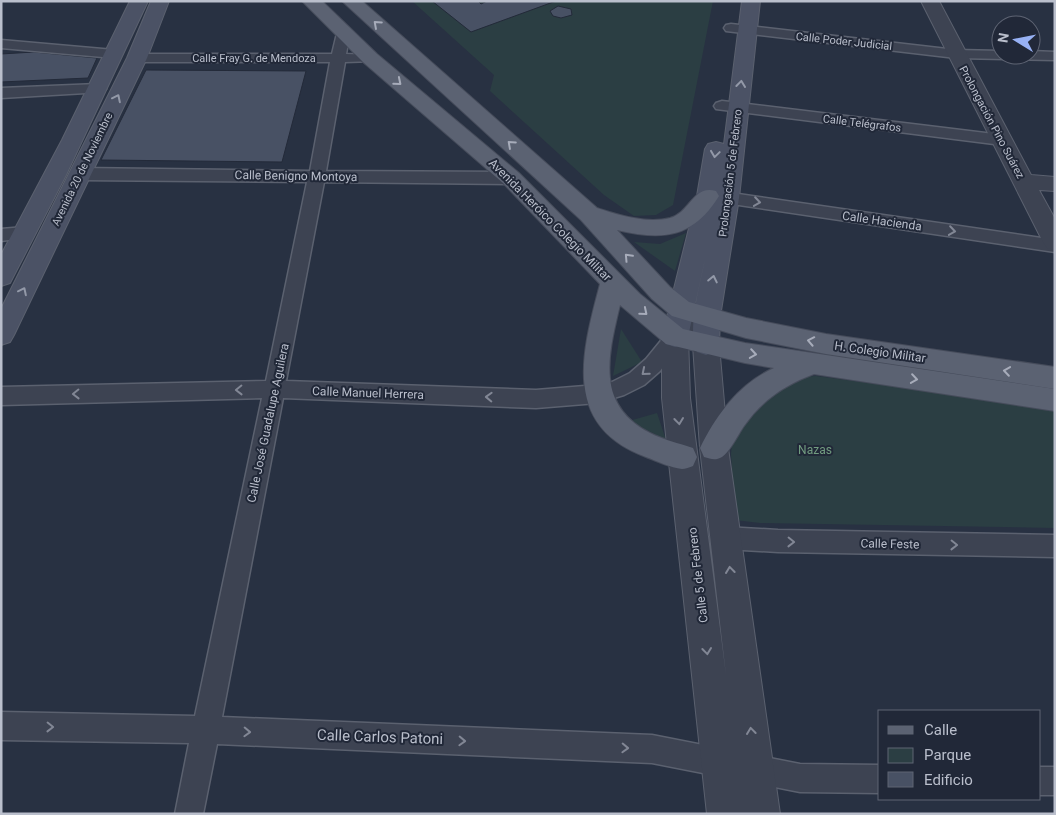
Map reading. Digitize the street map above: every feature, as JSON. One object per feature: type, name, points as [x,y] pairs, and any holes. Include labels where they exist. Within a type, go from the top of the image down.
[{"type":"main road","name":"Avenida 20 de Noviembre","points":[[1,277],[26,233],[98,89],[139,1]]},
{"type":"main road","name":"Avenida 20 de Noviembre","points":[[1,335],[137,58],[160,1]]},
{"type":"main road","name":"Avenida Heróico Colegio Militar","points":[[311,1],[370,58],[512,178],[631,301],[678,323],[706,331]]},
{"type":"main road","name":"Avenida Heróico Colegio Militar","points":[[351,1],[590,214],[661,293],[678,323]]},
{"type":"main road","name":"Prolongación 5 de Febrero","points":[[706,331],[718,197],[739,29],[735,1]]},
{"type":"main road","name":"Prolongación 5 de Febrero","points":[[739,29],[751,1]]},
{"type":"main road","points":[[590,214],[637,226],[657,227],[675,225],[686,221],[718,197]]},
{"type":"main road","name":"Prolongación 5 de Febrero","points":[[678,323],[718,197]]},
{"type":"main road","points":[[613,282],[597,352],[594,377],[597,394],[610,416],[621,429],[636,440],[683,457]]},
{"type":"main road","name":"H. Colegio Militar","points":[[706,331],[746,328],[826,344],[1055,378]]},
{"type":"main road","name":"H. Colegio Militar","points":[[706,331],[813,364],[1055,400]]},
{"type":"main road","points":[[714,448],[745,401],[759,388],[773,379],[813,364]]},
{"type":"street","name":"Prolongación Pino Suárez","points":[[930,1],[1055,242]]},
{"type":"street","name":"Calle Poder Judicial","points":[[739,29],[956,54],[991,55]]},
{"type":"street","name":"Calle José Guadalupe Aguilera","points":[[188,814],[317,176],[342,32]]},
{"type":"street","points":[[1,44],[114,54]]},
{"type":"street","points":[[1041,56],[1055,56]]},
{"type":"street","name":"Calle Fray G. de Mendoza","points":[[137,58],[370,58]]},
{"type":"street","points":[[1,93],[98,89]]},
{"type":"street","name":"Calle Telégrafos","points":[[730,107],[1002,140]]},
{"type":"street","name":"Calle Benigno Montoya","points":[[80,174],[512,178]]},
{"type":"street","points":[[1024,182],[1055,184]]},
{"type":"street","name":"Calle Hacienda","points":[[718,197],[1055,246]]},
{"type":"street","points":[[1,235],[26,233]]},
{"type":"street","name":"Calle Manuel Herrera","points":[[1,396],[275,389],[536,399],[597,394],[617,389],[636,379],[653,365],[668,349],[678,323]]},
{"type":"street","name":"Calle 5 de Febrero","points":[[678,323],[676,398],[726,814]]},
{"type":"street","points":[[706,331],[714,448],[762,814]]},
{"type":"street","name":"Calle Feste","points":[[725,538],[807,542],[1055,546]]},
{"type":"street","name":"Calle Carlos Patoni","points":[[1,726],[204,730],[652,749],[800,778],[878,779]]},
{"type":"street","points":[[1041,781],[1055,781]]},
{"type":"green space","points":[[412,1],[713,1],[673,205],[656,215],[634,216],[604,195],[490,91],[494,75]]},
{"type":"green space","points":[[686,233],[675,271],[634,242],[660,244]]},
{"type":"green space","points":[[621,329],[642,362],[613,376]]},
{"type":"green space","name":"Nazas","points":[[816,376],[1055,411],[1055,528],[760,523],[735,520],[731,454],[733,432],[741,414],[800,377]]},
{"type":"green space","points":[[657,413],[666,440],[629,421]]},
{"type":"building","points":[[432,1],[478,1],[481,4],[487,1],[556,1],[471,32]]},
{"type":"building","points":[[558,6],[571,9],[572,15],[561,18],[553,16],[550,11]]},
{"type":"building","points":[[34,52],[97,58],[88,78],[1,82],[1,54]]},
{"type":"building","points":[[146,70],[306,71],[282,162],[101,160]]}]
